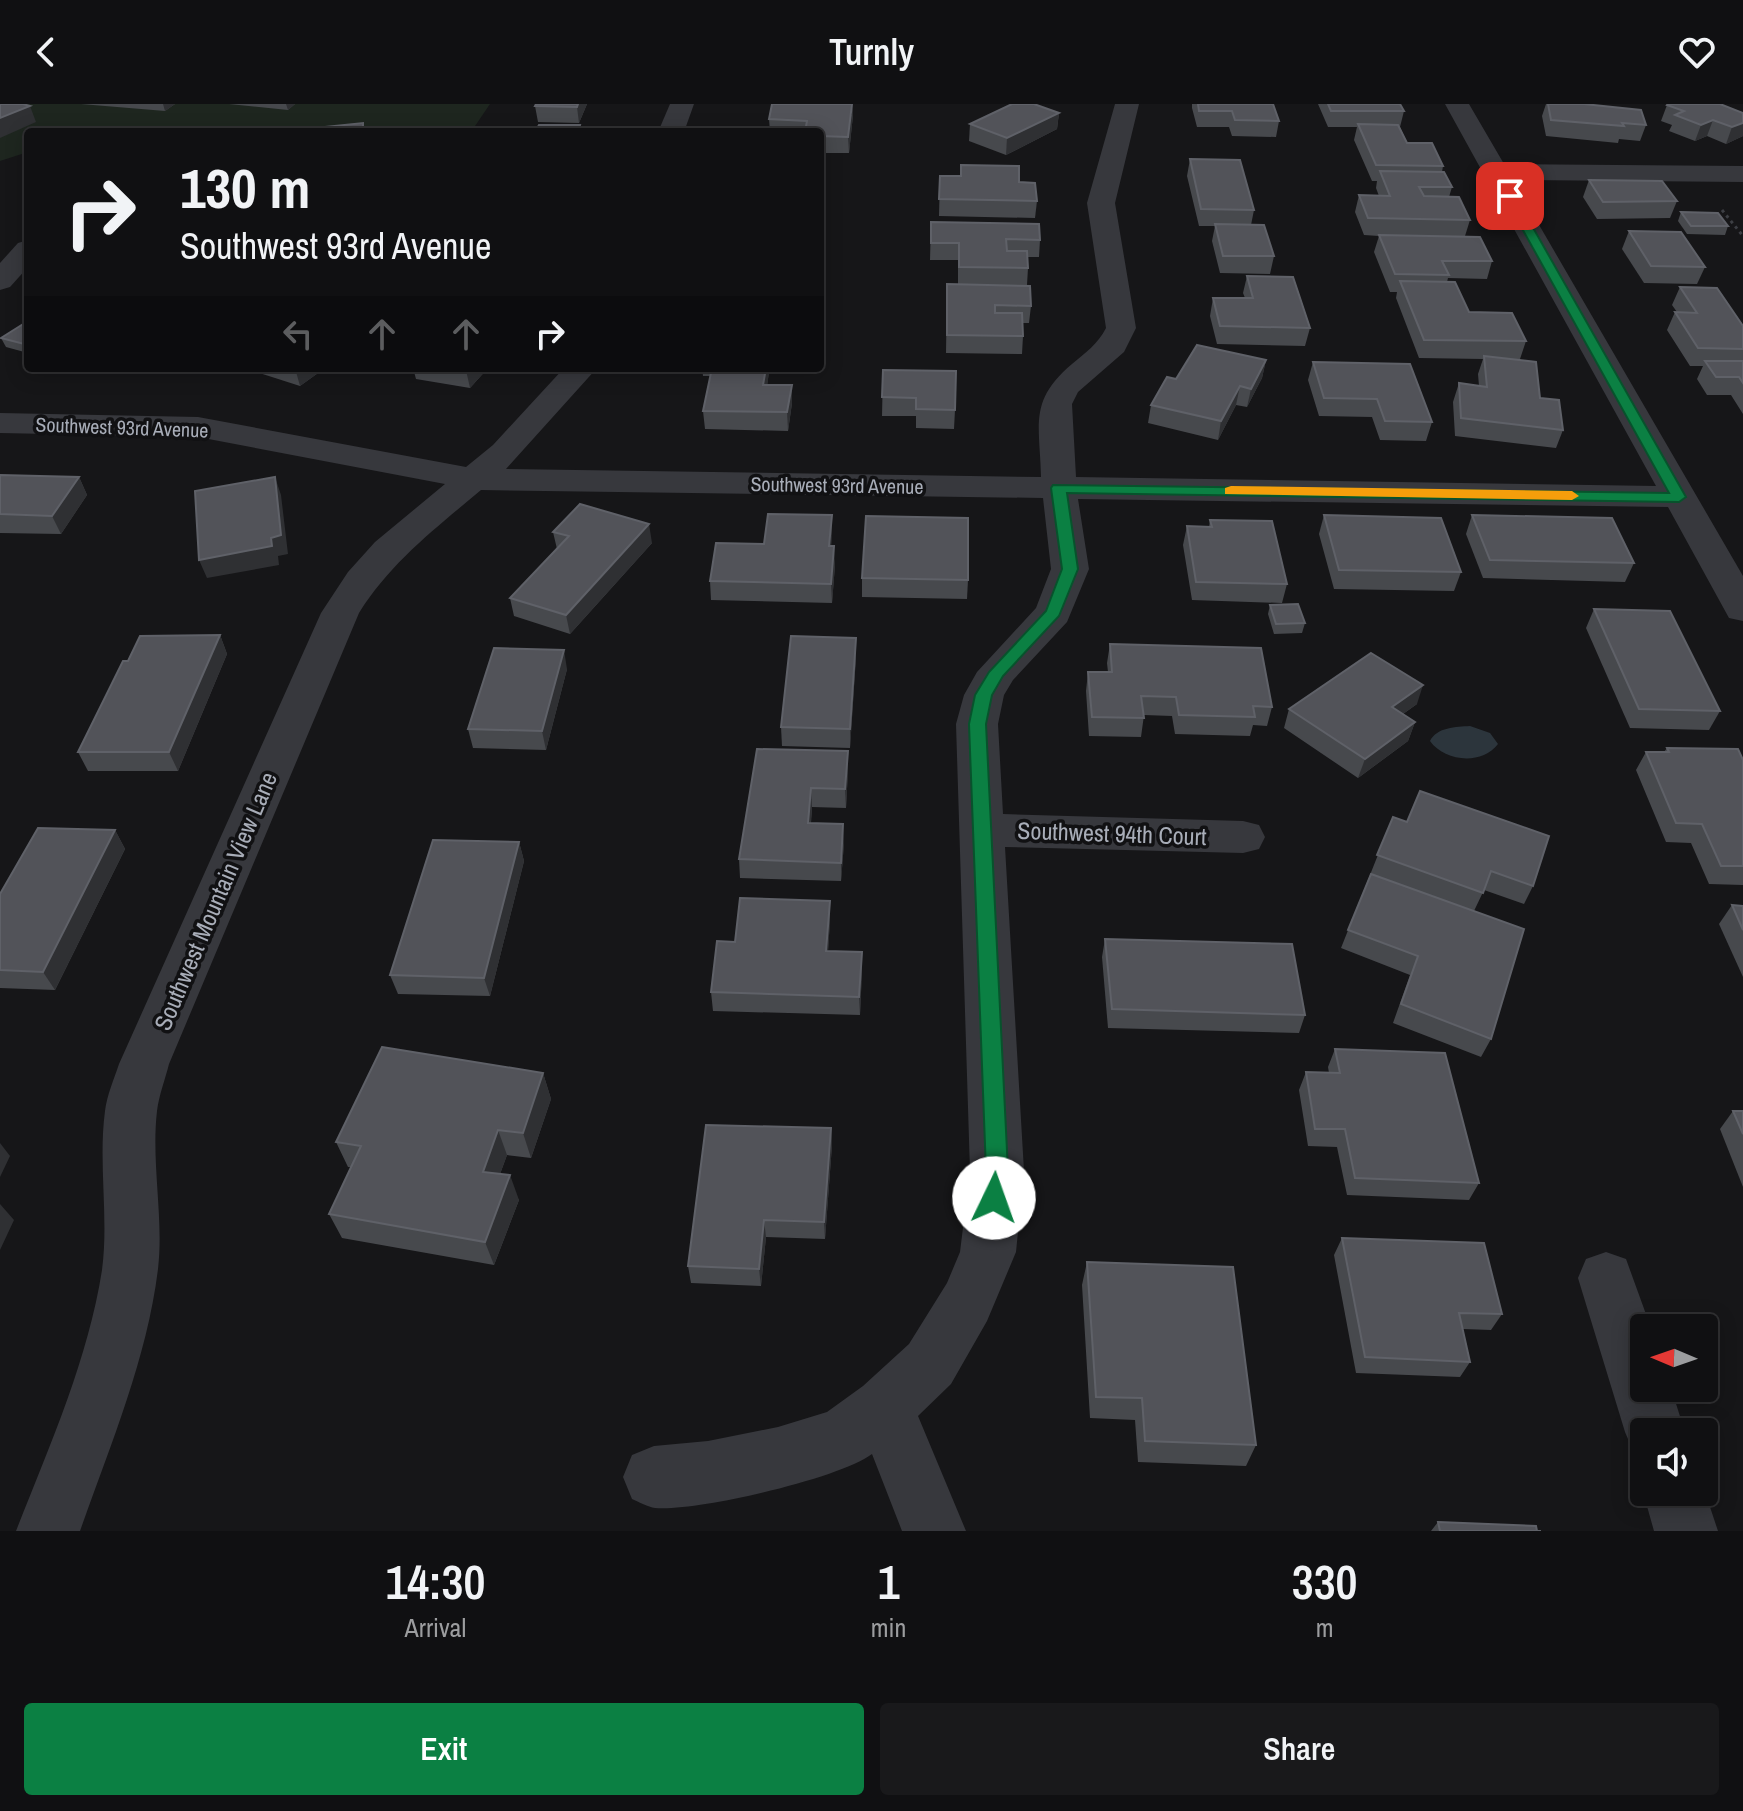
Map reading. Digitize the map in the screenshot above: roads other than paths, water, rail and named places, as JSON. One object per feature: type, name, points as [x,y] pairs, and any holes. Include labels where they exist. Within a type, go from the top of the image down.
[{"type":"street","points":[[673,128],[682,104]]},
{"type":"street","points":[[654,1477],[708,1472],[778,1458],[843,1438],[884,1407],[930,1364],[967,1302],[988,1252],[997,1171],[977,724],[984,695],[997,672],[1053,613],[1070,569],[1059,488],[1056,404],[1064,387],[1113,345],[1121,328],[1101,203],[1127,104]]},
{"type":"street","points":[[1457,104],[1743,609]]},
{"type":"street","points":[[1496,172],[1743,174]]},
{"type":"street","points":[[0,281],[24,254]]},
{"type":"street","name":"Southwest Mountain View Lane","points":[[48,1531],[89,1418],[127,1286],[133,1218],[128,1152],[131,1108],[144,1064],[340,613],[361,580],[388,550],[505,452],[577,372]]},
{"type":"street","name":"Southwest 93rd Avenue","points":[[0,423],[198,427],[474,479],[1679,497]]},
{"type":"street","name":"Southwest 94th Court","points":[[981,830],[1243,837]]},
{"type":"street","points":[[1606,1278],[1651,1418]]},
{"type":"street","points":[[884,1407],[934,1531]]},
{"type":"street","points":[[1678,1506],[1686,1531]]}]
